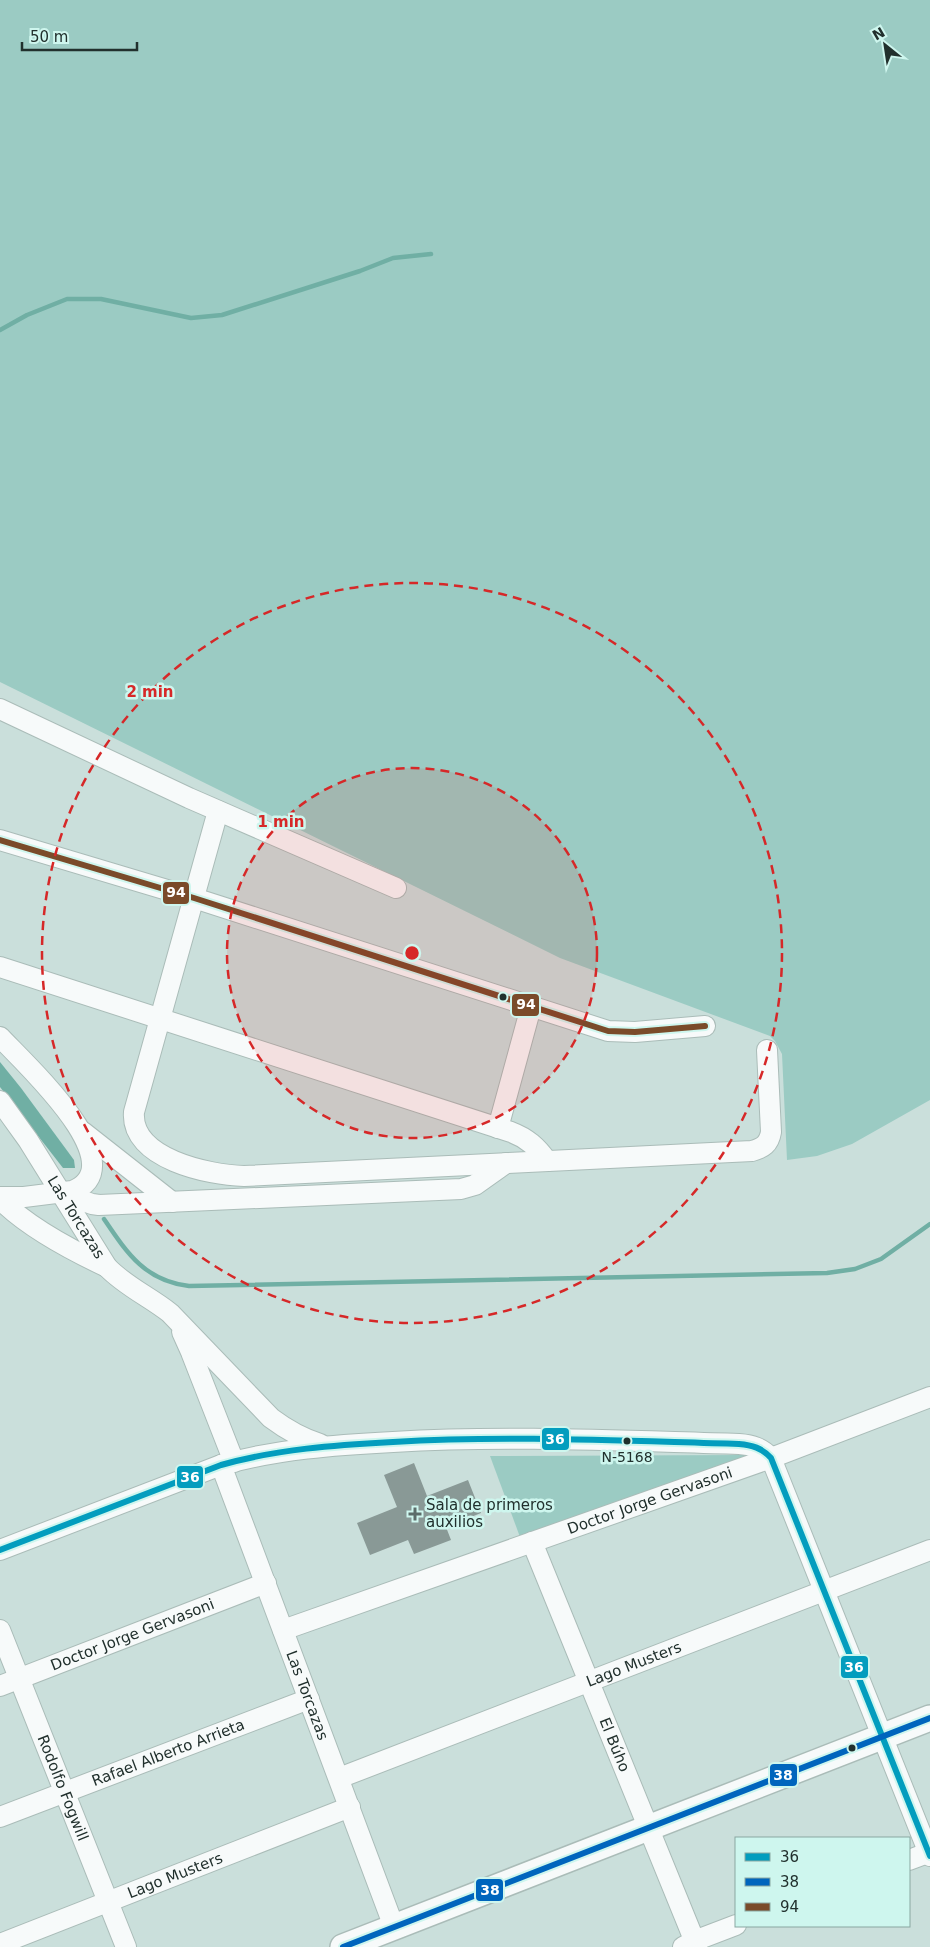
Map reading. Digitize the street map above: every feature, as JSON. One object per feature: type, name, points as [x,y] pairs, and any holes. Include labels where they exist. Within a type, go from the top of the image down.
[{"type":"main road","points":[[343,1947],[930,1718]]},
{"type":"street","points":[[0,709],[218,811],[396,888]]},
{"type":"street","points":[[218,811],[133,1121],[135,1129],[148,1145],[171,1160],[187,1167],[225,1176],[244,1176],[752,1151],[770,1140],[767,1050]]},
{"type":"street","points":[[0,840],[194,898],[608,1032],[635,1032],[705,1026]]},
{"type":"street","points":[[0,967],[504,1130],[528,1140],[536,1146],[547,1161]]},
{"type":"street","points":[[61,1193],[98,1205],[461,1190],[475,1185],[506,1163],[516,1148],[504,1130],[531,1007]]},
{"type":"street","points":[[0,1037],[55,1097],[80,1130],[90,1152],[92,1172],[90,1178],[79,1188],[61,1193],[0,1198]]},
{"type":"street","name":"Las Torcazas","points":[[0,1102],[28,1140],[107,1267],[116,1277],[155,1301],[170,1313],[271,1418],[305,1439],[327,1445]]},
{"type":"street","points":[[80,1130],[172,1202]]},
{"type":"street","points":[[0,1198],[10,1209],[75,1252],[107,1267]]},
{"type":"street","name":"Las Torcazas","points":[[170,1313],[191,1352],[266,1583],[394,1927]]},
{"type":"street","name":"Doctor Jorge Gervasoni","points":[[283,1630],[771,1458],[930,1398]]},
{"type":"street","points":[[0,1550],[227,1463],[278,1452],[327,1445],[458,1438],[534,1438],[748,1445],[765,1451],[771,1458],[930,1854],[910,1860]]},
{"type":"street","name":"El Búho","points":[[532,1542],[648,1828],[691,1945]]},
{"type":"street","name":"Lago Musters","points":[[339,1778],[930,1550]]},
{"type":"street","name":"Doctor Jorge Gervasoni","points":[[0,1686],[266,1583]]},
{"type":"street","name":"Rodolfo Fogwill","points":[[0,1630],[126,1947]]},
{"type":"street","name":"Rafael Alberto Arrieta","points":[[0,1816],[309,1699]]},
{"type":"street","name":"Lago Musters","points":[[0,1944],[350,1807]]},
{"type":"street","points":[[691,1945],[735,1925]]},
{"type":"shaded area","points":[[0,0],[930,0],[930,1100],[852,1144],[817,1156],[787,1160],[782,1054],[770,1036],[560,958],[0,682]]},
{"type":"shaded area","points":[[0,1062],[74,1160],[75,1168],[63,1168],[0,1087]]},
{"type":"shaded area","points":[[744,1455],[749,1459],[520,1537],[490,1456]]},
{"type":"building","points":[[414,1463],[427,1496],[468,1480],[481,1513],[446,1527],[451,1540],[414,1554],[408,1540],[370,1555],[357,1523],[397,1507],[384,1475]]},
{"type":"waterway","points":[[0,330],[27,315],[67,299],[101,299],[191,318],[222,315],[360,271],[393,258],[431,254]]},
{"type":"waterway","points":[[104,1219],[129,1254],[149,1272],[174,1283],[189,1286],[827,1273],[855,1269],[881,1259],[930,1224]]},
{"type":"transit line","name":"94","points":[[0,840],[194,898],[608,1031],[635,1032],[705,1026]]},
{"type":"transit line","name":"36","points":[[0,1550],[221,1465],[285,1451],[371,1443],[480,1439],[610,1440],[752,1446],[760,1449],[771,1458],[930,1856]]},
{"type":"transit line","name":"38","points":[[343,1947],[930,1718]]},
{"type":"place","name":"N-5168","points":[[627,1441]]},
{"type":"place","name":"Sala de primeros auxilios","points":[[415,1514]]}]
